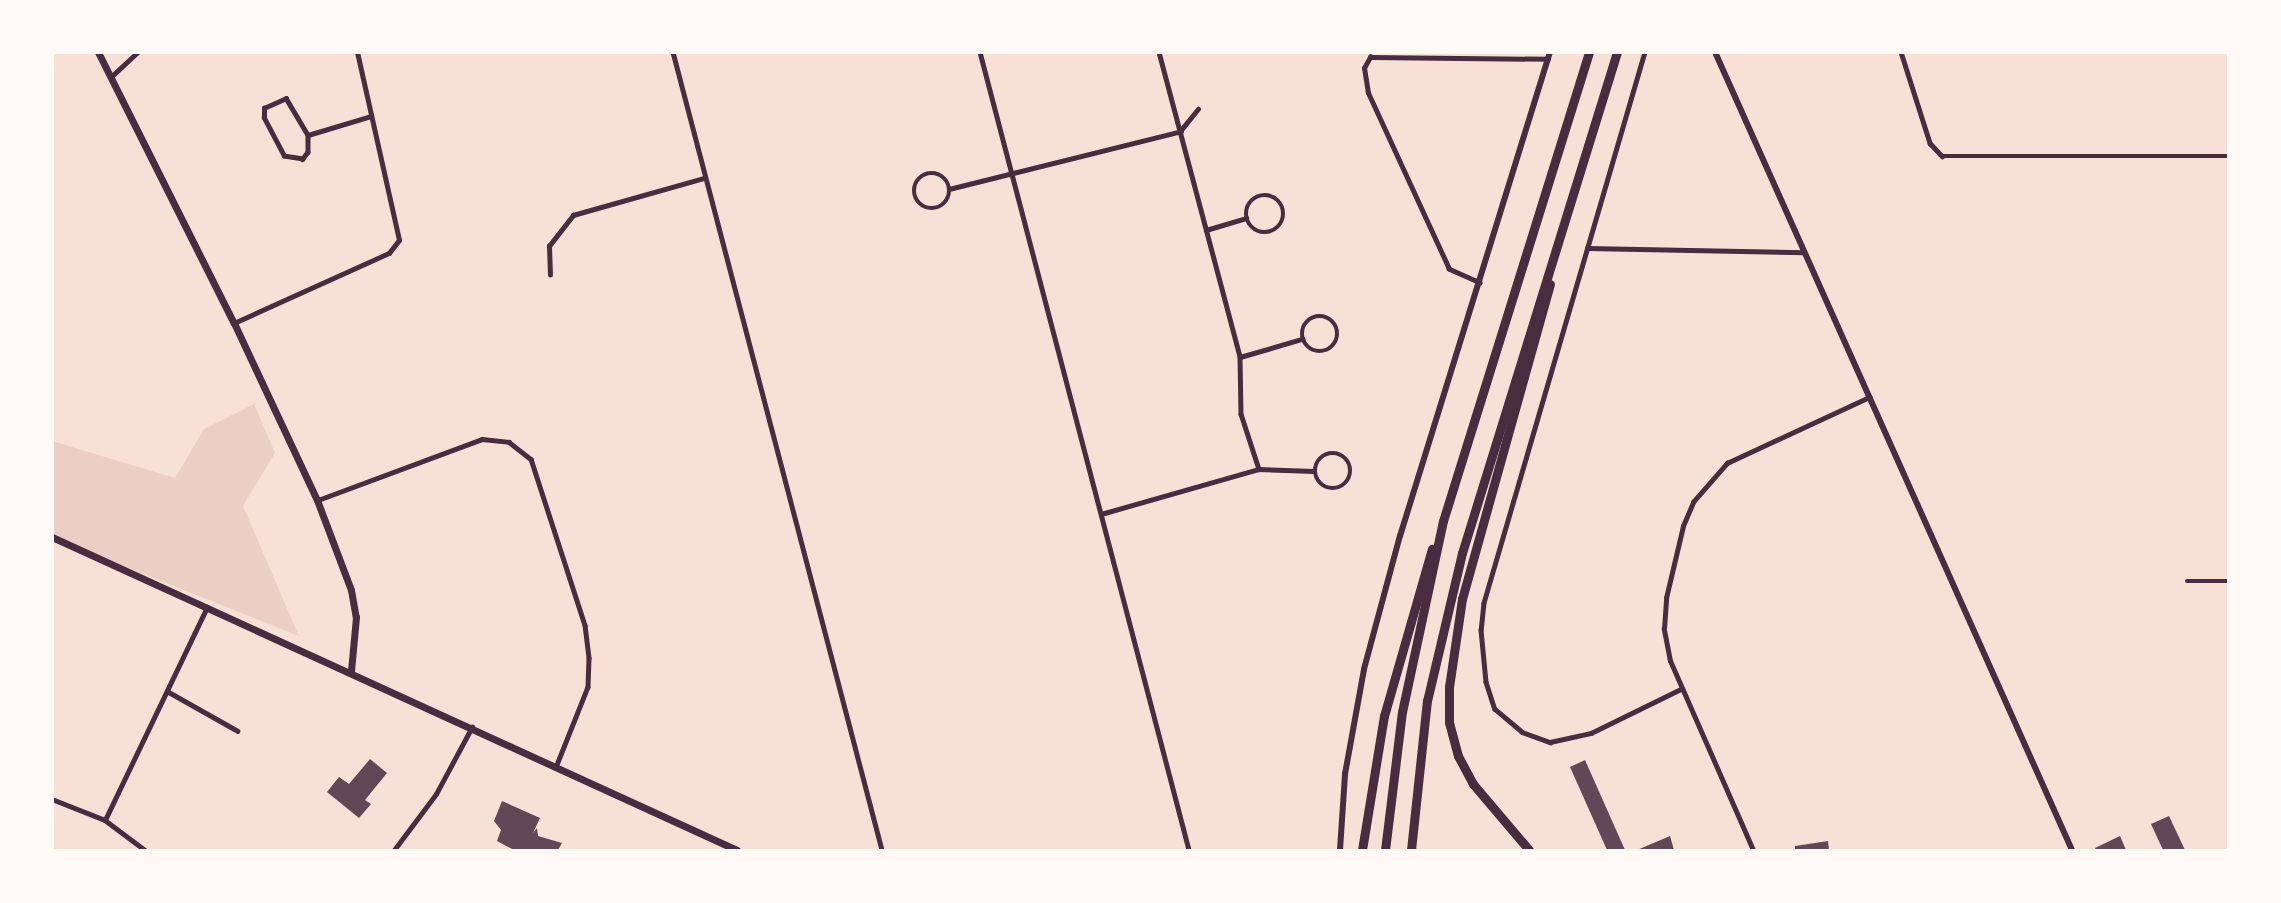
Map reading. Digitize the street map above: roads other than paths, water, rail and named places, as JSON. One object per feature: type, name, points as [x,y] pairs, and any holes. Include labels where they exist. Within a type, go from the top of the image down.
[{"type":"highway","points":[[1362,850],[1370,786],[1401,644],[1443,521],[1589,52]]},
{"type":"highway","points":[[1411,850],[1427,701],[1462,553],[1617,52]]},
{"type":"highway","points":[[1529,850],[1481,795],[1458,756],[1449,723],[1449,687],[1462,599],[1599,110]]},
{"type":"highway","points":[[1385,850],[1402,712],[1443,521]]},
{"type":"main road","points":[[98,52],[234,323],[317,500],[351,590],[356,617],[351,671]]},
{"type":"main road","points":[[52,537],[473,726],[737,850]]},
{"type":"street","points":[[111,76],[138,52]]},
{"type":"street","points":[[234,323],[389,253],[399,240],[357,52]]},
{"type":"street","points":[[673,52],[883,850]]},
{"type":"street","points":[[980,52],[1189,850]]},
{"type":"street","points":[[1158,52],[1240,357],[1241,414],[1259,469]]},
{"type":"street","points":[[1645,52],[1484,603],[1481,629],[1486,682],[1502,719],[1522,732],[1550,742],[1591,733],[1681,690]]},
{"type":"street","points":[[1716,52],[2072,850]]},
{"type":"street","points":[[1901,52],[1930,143],[1942,156],[2228,156]]},
{"type":"street","points":[[1340,850],[1345,774],[1364,668],[1400,536],[1480,283],[1549,56],[1370,57],[1364,68],[1368,93],[1449,269],[1480,283]]},
{"type":"street","points":[[286,98],[308,135],[308,152],[303,159],[284,156],[264,118],[264,108],[286,98]]},
{"type":"street","points":[[950,189],[1181,131],[1198,109]]},
{"type":"street","points":[[308,135],[371,116]]},
{"type":"street","points":[[928,173],[940,174],[950,189],[943,205],[933,209],[917,202],[914,191],[917,179],[928,173]]},
{"type":"street","points":[[550,275],[548,246],[573,215],[704,178]]},
{"type":"street","points":[[1256,197],[1275,197],[1283,207],[1280,225],[1270,232],[1252,228],[1246,218],[1247,206],[1256,197]]},
{"type":"street","points":[[1206,230],[1246,218]]},
{"type":"street","points":[[1587,248],[1804,252]]},
{"type":"street","points":[[1316,317],[1328,318],[1336,327],[1337,338],[1326,351],[1314,352],[1302,339],[1303,327],[1316,317]]},
{"type":"street","points":[[1240,357],[1302,339]]},
{"type":"street","points":[[1753,850],[1681,690],[1664,629],[1666,597],[1683,526],[1693,502],[1727,463],[1869,397]]},
{"type":"street","points":[[317,500],[482,439],[509,442],[531,459],[585,625],[589,658],[588,687],[557,765]]},
{"type":"street","points":[[1334,453],[1345,458],[1351,474],[1345,485],[1334,490],[1318,483],[1314,471],[1323,456],[1334,453]]},
{"type":"street","points":[[1101,514],[1259,469],[1314,471]]},
{"type":"street","points":[[2188,581],[2228,581]]},
{"type":"street","points":[[105,820],[208,606]]},
{"type":"street","points":[[167,691],[239,731]]},
{"type":"street","points":[[394,850],[436,794],[473,726]]},
{"type":"street","points":[[52,799],[105,820],[145,850]]}]
